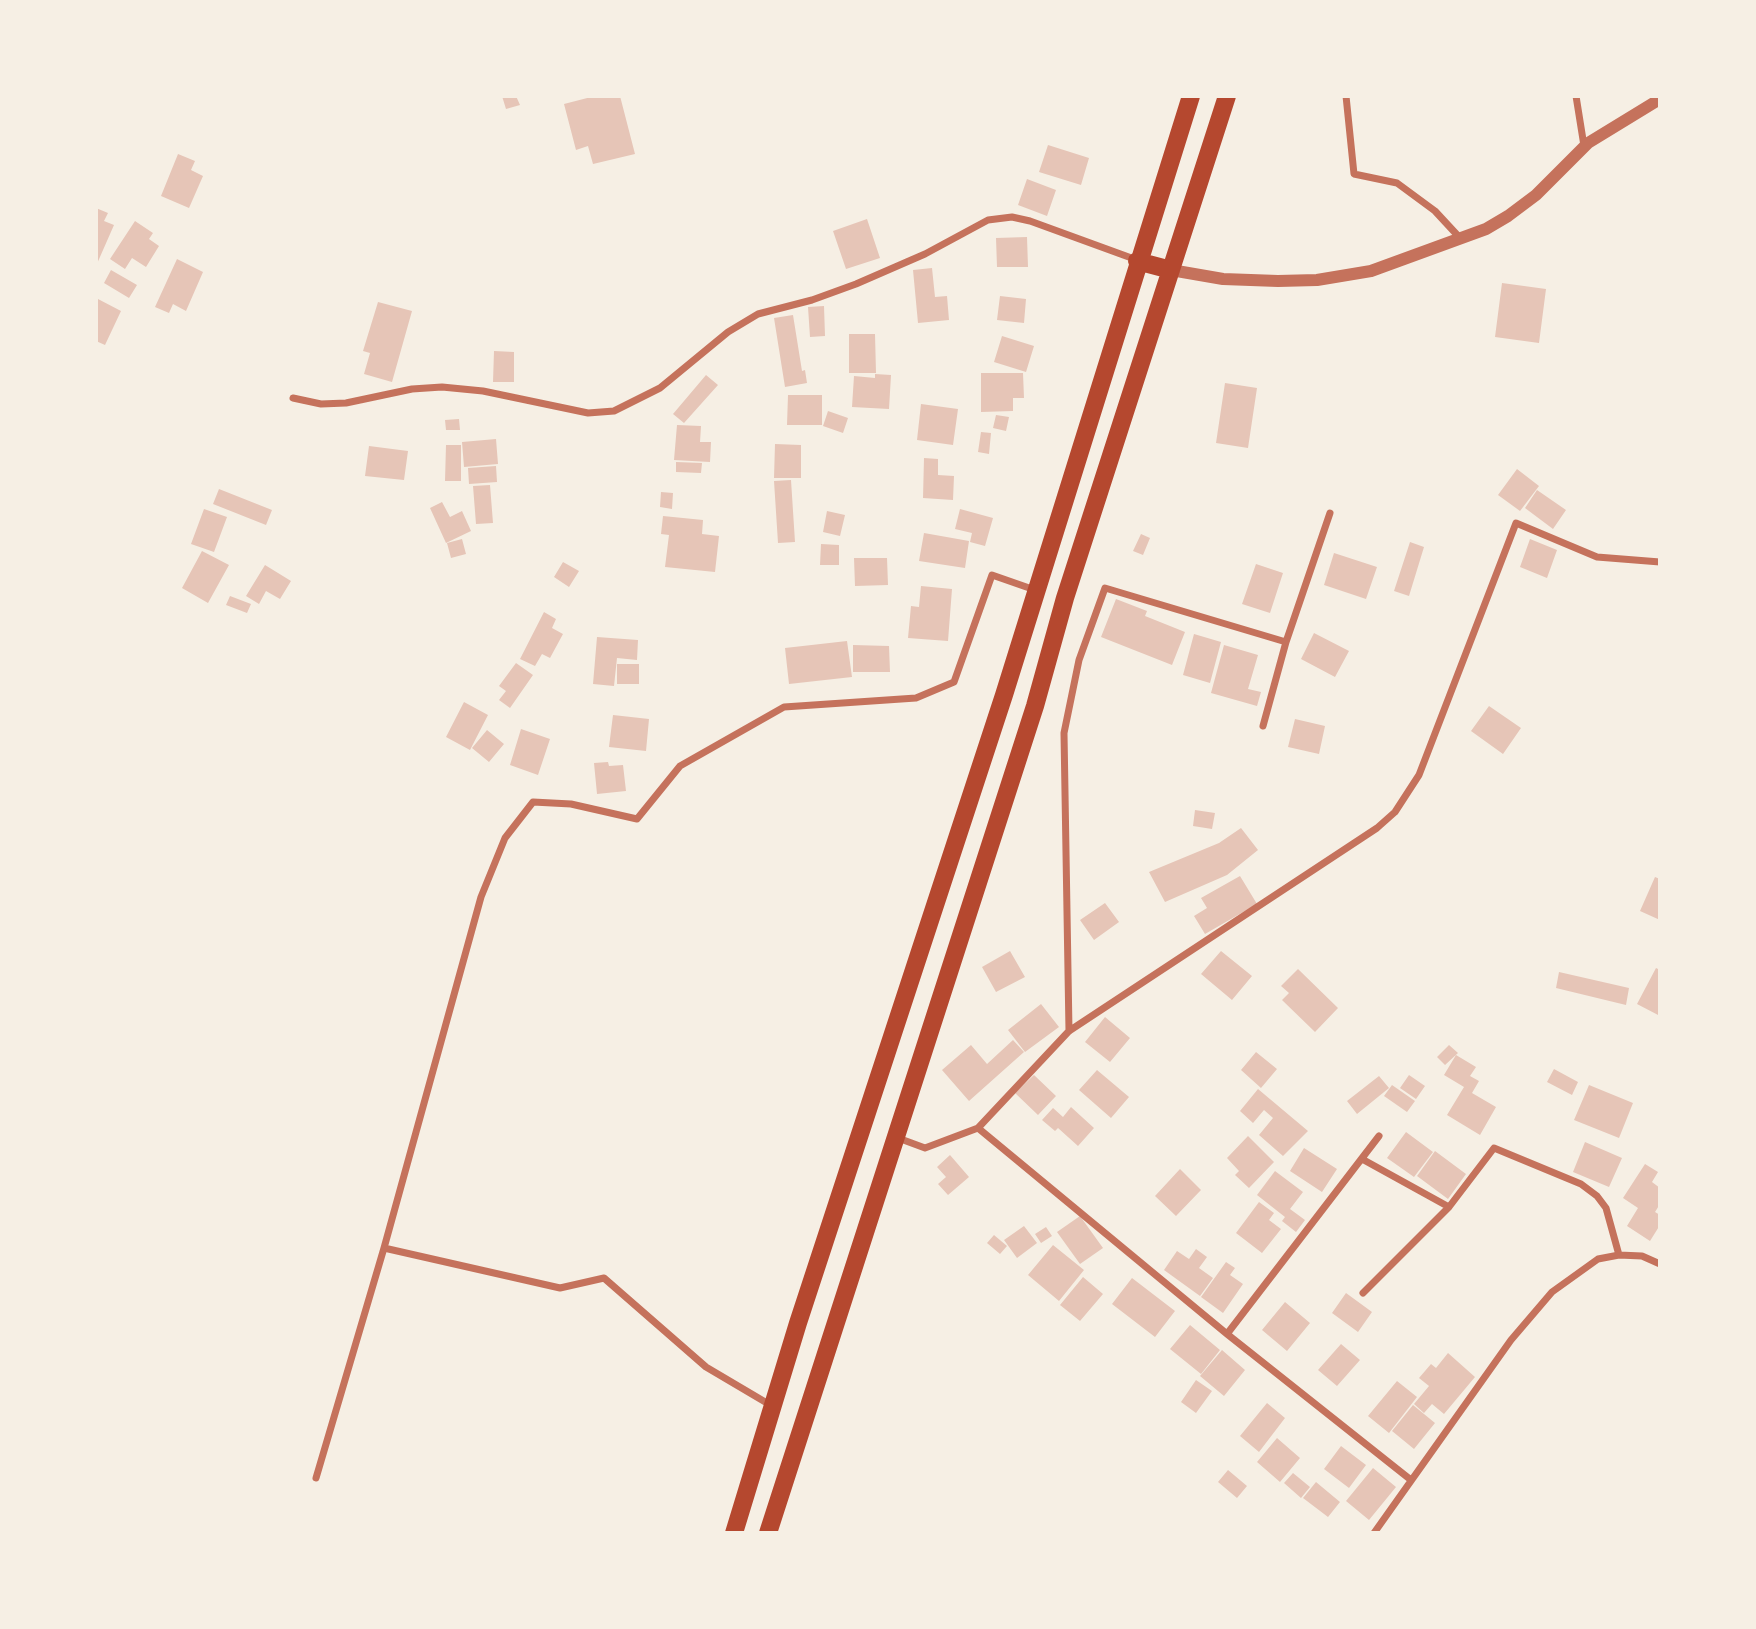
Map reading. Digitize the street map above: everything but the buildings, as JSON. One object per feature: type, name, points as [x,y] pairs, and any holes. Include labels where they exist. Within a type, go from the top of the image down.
[{"type":"highway","points":[[734,1533],[772,1406],[1036,590],[1137,261],[1191,96]]},
{"type":"highway","points":[[768,1533],[1035,706],[1065,598],[1227,96]]},
{"type":"highway","points":[[1137,261],[1171,270]]},
{"type":"street","points":[[1346,96],[1354,174],[1397,183],[1435,211],[1460,239]]},
{"type":"street","points":[[1576,96],[1584,147]]},
{"type":"street","points":[[1171,270],[1223,279],[1317,280],[1371,271],[1486,229],[1508,216],[1535,195],[1584,147],[1660,99]]},
{"type":"street","points":[[293,398],[321,404],[346,403],[412,389],[442,387],[483,391],[588,413],[614,411],[660,388],[728,332],[758,314],[812,300],[856,284],[925,254],[988,220],[1012,217],[1030,220],[1137,261]]},
{"type":"street","points":[[1263,726],[1286,642],[1330,513]]},
{"type":"street","points":[[895,1137],[925,1147],[978,1128],[1069,1031],[1377,828],[1395,812],[1419,775],[1516,523],[1597,556],[1660,562]]},
{"type":"street","points":[[316,1478],[384,1248],[481,897],[505,838],[533,802],[571,804],[637,819],[680,766],[784,707],[916,698],[954,682],[992,575],[1036,590]]},
{"type":"street","points":[[1069,1031],[1064,733],[1079,660],[1105,588],[1286,642]]},
{"type":"street","points":[[978,1128],[1227,1334],[1411,1480]]},
{"type":"street","points":[[1227,1334],[1379,1136]]},
{"type":"street","points":[[1363,1293],[1448,1207],[1494,1148],[1581,1184],[1597,1196],[1606,1208],[1619,1255]]},
{"type":"street","points":[[1362,1159],[1448,1207]]},
{"type":"street","points":[[384,1248],[560,1288],[604,1278],[706,1367],[772,1406]]},
{"type":"street","points":[[1374,1533],[1530,1316],[1552,1292],[1598,1259],[1619,1255],[1643,1256],[1660,1264]]}]
